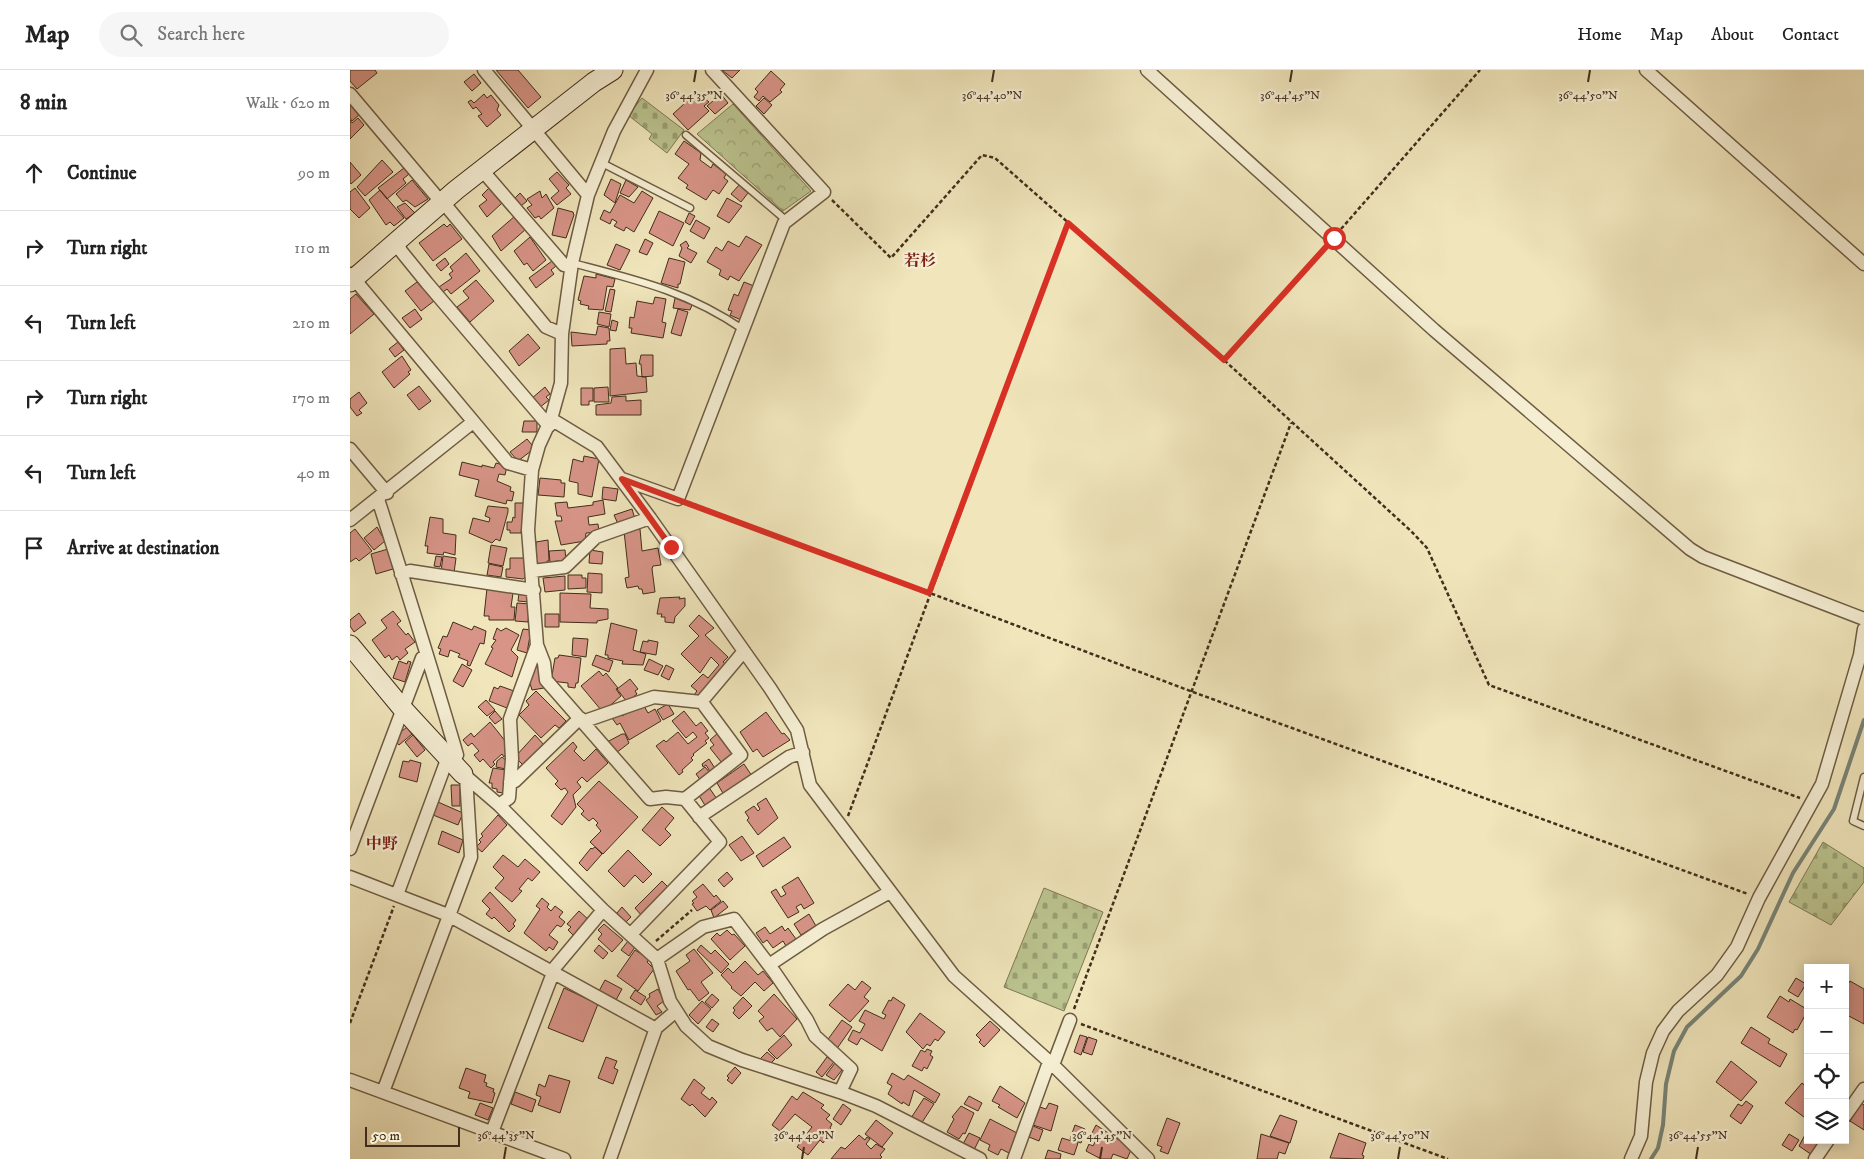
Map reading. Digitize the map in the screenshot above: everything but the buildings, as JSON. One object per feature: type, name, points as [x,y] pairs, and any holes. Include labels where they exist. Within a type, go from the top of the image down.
[{"type":"street","points":[[484,70],[588,195]]},
{"type":"street","points":[[532,470],[508,463],[351,278],[533,129],[613,70]]},
{"type":"street","points":[[631,934],[720,842],[685,800],[666,797],[650,799],[546,680],[544,663],[537,645],[528,530],[532,470],[539,445],[550,422],[561,383],[562,334],[572,264],[588,195],[600,162],[647,70]]},
{"type":"street","points":[[622,479],[678,498],[787,221],[824,192],[712,70]]},
{"type":"street","points":[[1147,70],[1434,330],[1690,549],[1703,557],[1864,619]]},
{"type":"street","points":[[1646,70],[1864,264]]},
{"type":"street","points":[[350,94],[546,327],[562,334]]},
{"type":"street","points":[[482,170],[564,265],[572,264]]},
{"type":"street","points":[[396,242],[427,283],[550,422],[597,447],[622,479],[744,651],[797,730],[810,784],[954,976],[1051,1064],[1148,1159]]},
{"type":"street","points":[[350,520],[383,496],[473,422]]},
{"type":"street","points":[[350,449],[383,496],[401,574],[457,755],[457,767],[471,857],[383,1092]]},
{"type":"street","points":[[532,571],[565,568],[596,537],[650,518]]},
{"type":"street","points":[[401,574],[410,571],[534,590]]},
{"type":"street","points":[[1631,1159],[1642,1136],[1646,1082],[1653,1053],[1663,1032],[1678,1011],[1717,975],[1732,954],[1758,898],[1814,802],[1829,764],[1860,655],[1864,630]]},
{"type":"street","points":[[350,645],[402,708],[457,767],[499,805],[603,910],[656,959],[670,1001],[686,1026],[708,1046],[742,1060],[840,1092],[876,1106],[980,1159]]},
{"type":"street","points":[[499,805],[509,798],[510,719],[537,645]]},
{"type":"street","points":[[701,701],[744,651]]},
{"type":"street","points":[[350,850],[402,708],[422,658],[426,655]]},
{"type":"street","points":[[510,782],[515,781],[581,720],[654,697],[701,701],[741,755],[685,800]]},
{"type":"street","points":[[699,817],[789,757],[803,752]]},
{"type":"street","points":[[397,895],[457,767]]},
{"type":"street","points":[[350,877],[448,915],[656,1029]]},
{"type":"street","points":[[769,965],[823,928],[890,892]]},
{"type":"street","points":[[492,1132],[552,973],[603,910]]},
{"type":"street","points":[[656,959],[704,927],[734,919],[769,965],[807,1020],[815,1036],[851,1070],[840,1092]]},
{"type":"street","points":[[610,1159],[656,1029],[676,1011]]},
{"type":"street","points":[[1014,1159],[1070,1020]]},
{"type":"street","points":[[350,1080],[564,1159]]},
{"type":"street","points":[[1849,1110],[1864,1089]]},
{"type":"street","points":[[1815,1159],[1825,1144]]},
{"type":"lane","points":[[686,135],[787,221]]},
{"type":"lane","points":[[600,162],[690,208]]},
{"type":"lane","points":[[572,264],[658,285],[702,303],[744,330]]},
{"type":"lane","points":[[1864,777],[1853,821],[1864,826]]},
{"type":"path","points":[[1224,360],[1334,238],[1480,70]]},
{"type":"path","points":[[824,192],[890,258],[982,155],[995,158],[1224,360],[1411,531],[1427,548],[1488,685],[1814,802]]},
{"type":"path","points":[[843,829],[929,593],[1068,223]]},
{"type":"path","points":[[1291,423],[1070,1020],[1448,1159]]},
{"type":"path","points":[[678,498],[1193,692],[1758,898]]},
{"type":"path","points":[[350,1023],[397,895]]},
{"type":"path","points":[[647,950],[692,910]]},
{"type":"green space","points":[[642,98],[684,130],[667,153],[649,139],[652,134],[628,115]]},
{"type":"green space","points":[[733,104],[811,191],[783,211],[697,134]]},
{"type":"green space","points":[[1823,842],[1864,868],[1864,882],[1831,925],[1789,902]]},
{"type":"green space","points":[[1044,888],[1103,912],[1064,1011],[1004,987]]},
{"type":"waterway","points":[[1651,1159],[1658,1148],[1663,1125],[1666,1084],[1674,1051],[1687,1027],[1741,976],[1758,949],[1793,873],[1834,809],[1864,720]]},
{"type":"district","name":"若杉","points":[[920,260]]},
{"type":"district","name":"中野","points":[[382,843]]},
{"type":"route","points":[[671,547],[622,479],[678,498],[929,593],[1068,223],[1224,360],[1334,238]]}]
